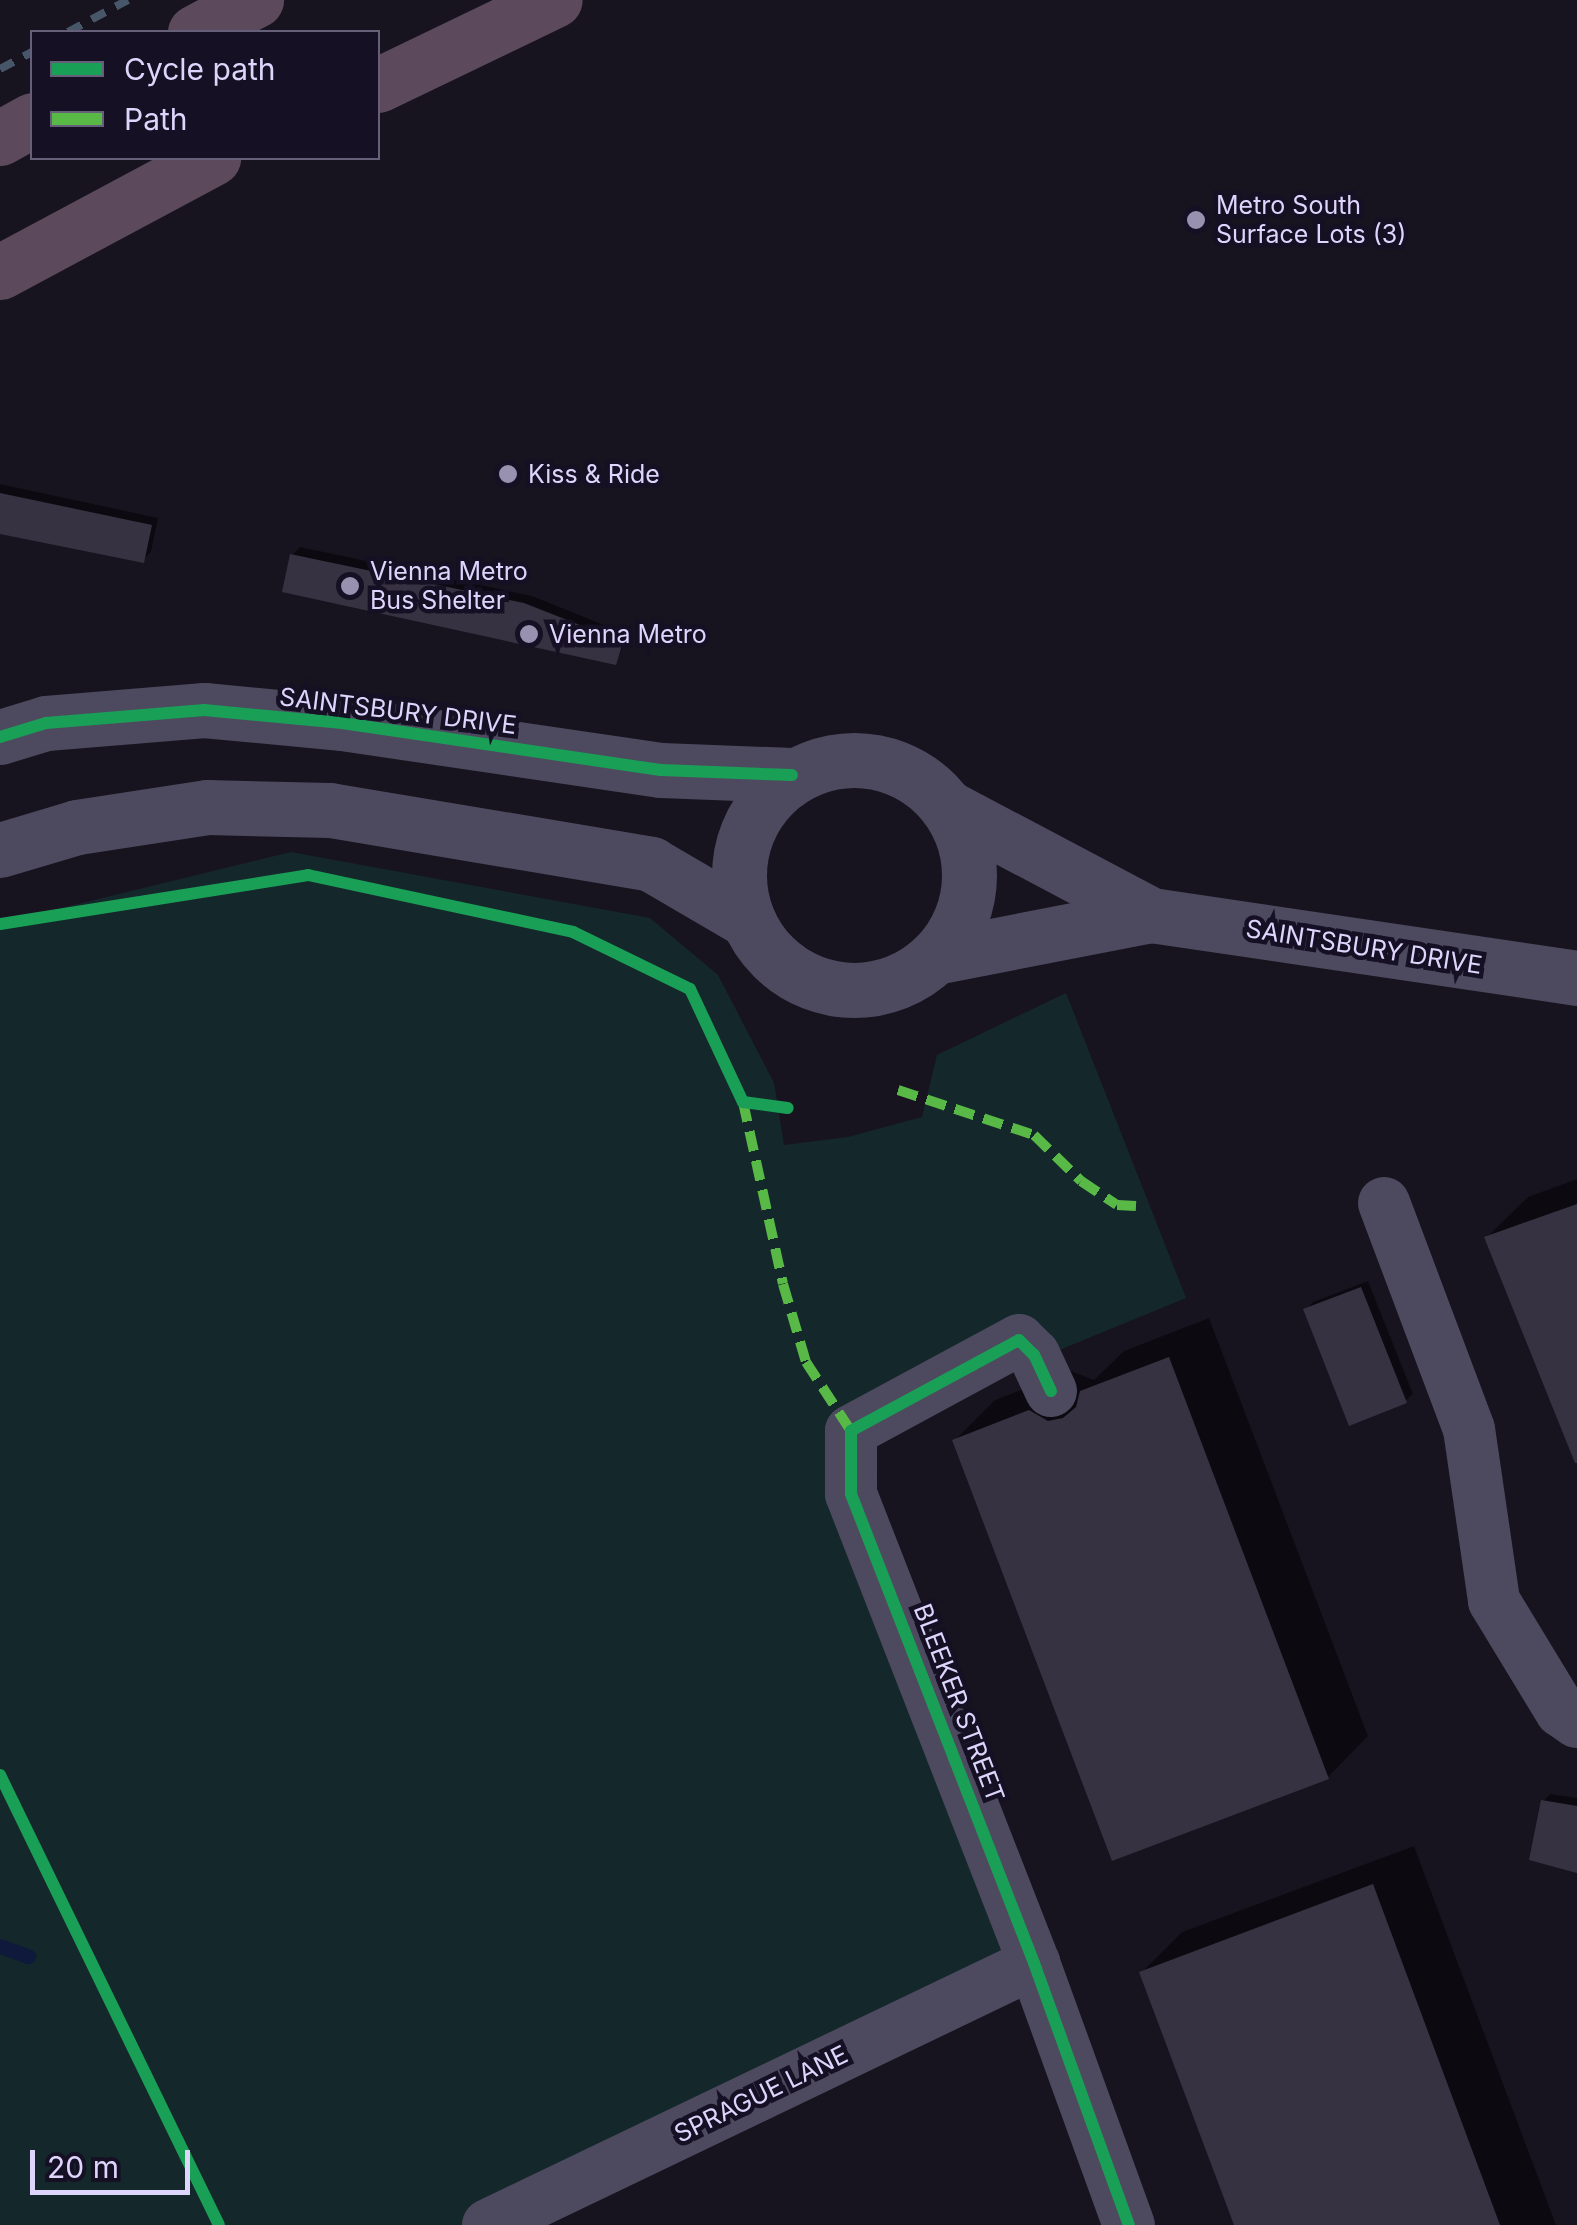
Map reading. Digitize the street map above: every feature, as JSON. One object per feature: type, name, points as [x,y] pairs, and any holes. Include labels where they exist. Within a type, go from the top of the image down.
[{"type":"highway","points":[[200,30],[256,0]]},
{"type":"highway","points":[[380,66],[500,0]]},
{"type":"highway","points":[[380,84],[555,0]]},
{"type":"highway","points":[[0,138],[30,121]]},
{"type":"highway","points":[[0,272],[210,160]]},
{"type":"highway","points":[[118,210],[223,160]]},
{"type":"street","name":"SAINTSBURY DRIVE","points":[[0,737],[46,723],[204,710],[342,724],[662,770],[792,774]]},
{"type":"street","points":[[857,759],[895,766],[938,790],[949,808],[967,852],[969,890],[958,927],[935,957],[904,978],[868,989],[831,988],[796,975],[767,951],[747,920],[738,882],[742,846],[758,810],[792,774],[857,759]]},
{"type":"street","points":[[0,850],[76,827],[207,808],[330,810],[652,864],[747,920]]},
{"type":"street","name":"SAINTSBURY DRIVE","points":[[949,808],[1152,914],[1577,978]]},
{"type":"street","name":"SAINTSBURY DRIVE","points":[[935,957],[1152,914]]},
{"type":"street","points":[[1384,1203],[1470,1429],[1494,1601],[1560,1712],[1577,1722]]},
{"type":"street","name":"BLEEKER STREET","points":[[1051,1391],[1034,1355],[1019,1340],[851,1432],[851,1494],[1034,1963],[1129,2225]]},
{"type":"street","name":"SPRAGUE LANE","points":[[488,2225],[1034,1963]]},
{"type":"green space","points":[[291,852],[650,918],[718,975],[774,1083],[784,1145],[848,1137],[922,1117],[937,1055],[1066,993],[1186,1298],[838,1441],[1034,1963],[486,2225],[0,2225],[0,923]]},
{"type":"building","points":[[0,493],[152,525],[144,563],[0,534]]},
{"type":"building","points":[[290,554],[524,603],[623,642],[616,665],[282,592]]},
{"type":"building","points":[[1577,1204],[1577,1463],[1575,1463],[1484,1237]]},
{"type":"building","points":[[1361,1287],[1407,1403],[1349,1426],[1303,1309]]},
{"type":"building","points":[[1169,1357],[1329,1779],[1112,1861],[952,1440],[1029,1410],[1048,1421],[1063,1418],[1076,1407],[1080,1391]]},
{"type":"building","points":[[1541,1800],[1577,1806],[1577,1873],[1529,1860]]},
{"type":"building","points":[[1373,1884],[1500,2225],[1234,2225],[1139,1972]]},
{"type":"waterway","points":[[0,1946],[28,1956]]},
{"type":"railway","points":[[72,30],[128,0]]},
{"type":"railway","points":[[0,69],[30,53]]},
{"type":"marked path","points":[[898,1090],[1034,1135],[1081,1181],[1117,1205],[1136,1206]]},
{"type":"marked path","points":[[743,1102],[783,1284],[806,1362],[851,1431]]},
{"type":"cycle path","points":[[0,737],[46,723],[204,710],[342,723],[661,770],[792,775]]},
{"type":"cycle path","points":[[0,924],[308,875],[573,932],[690,989],[743,1102],[788,1108]]},
{"type":"cycle path","points":[[1051,1391],[1034,1355],[1019,1340],[851,1431],[851,1494],[1034,1963],[1129,2225]]},
{"type":"cycle path","points":[[0,1775],[219,2225]]},
{"type":"place","name":"Metro South Surface Lots (3)","points":[[1196,220]]},
{"type":"place","name":"Kiss & Ride","points":[[508,474]]},
{"type":"place","name":"Vienna Metro Bus Shelter","points":[[350,586]]},
{"type":"place","name":"Vienna Metro","points":[[529,634]]}]
